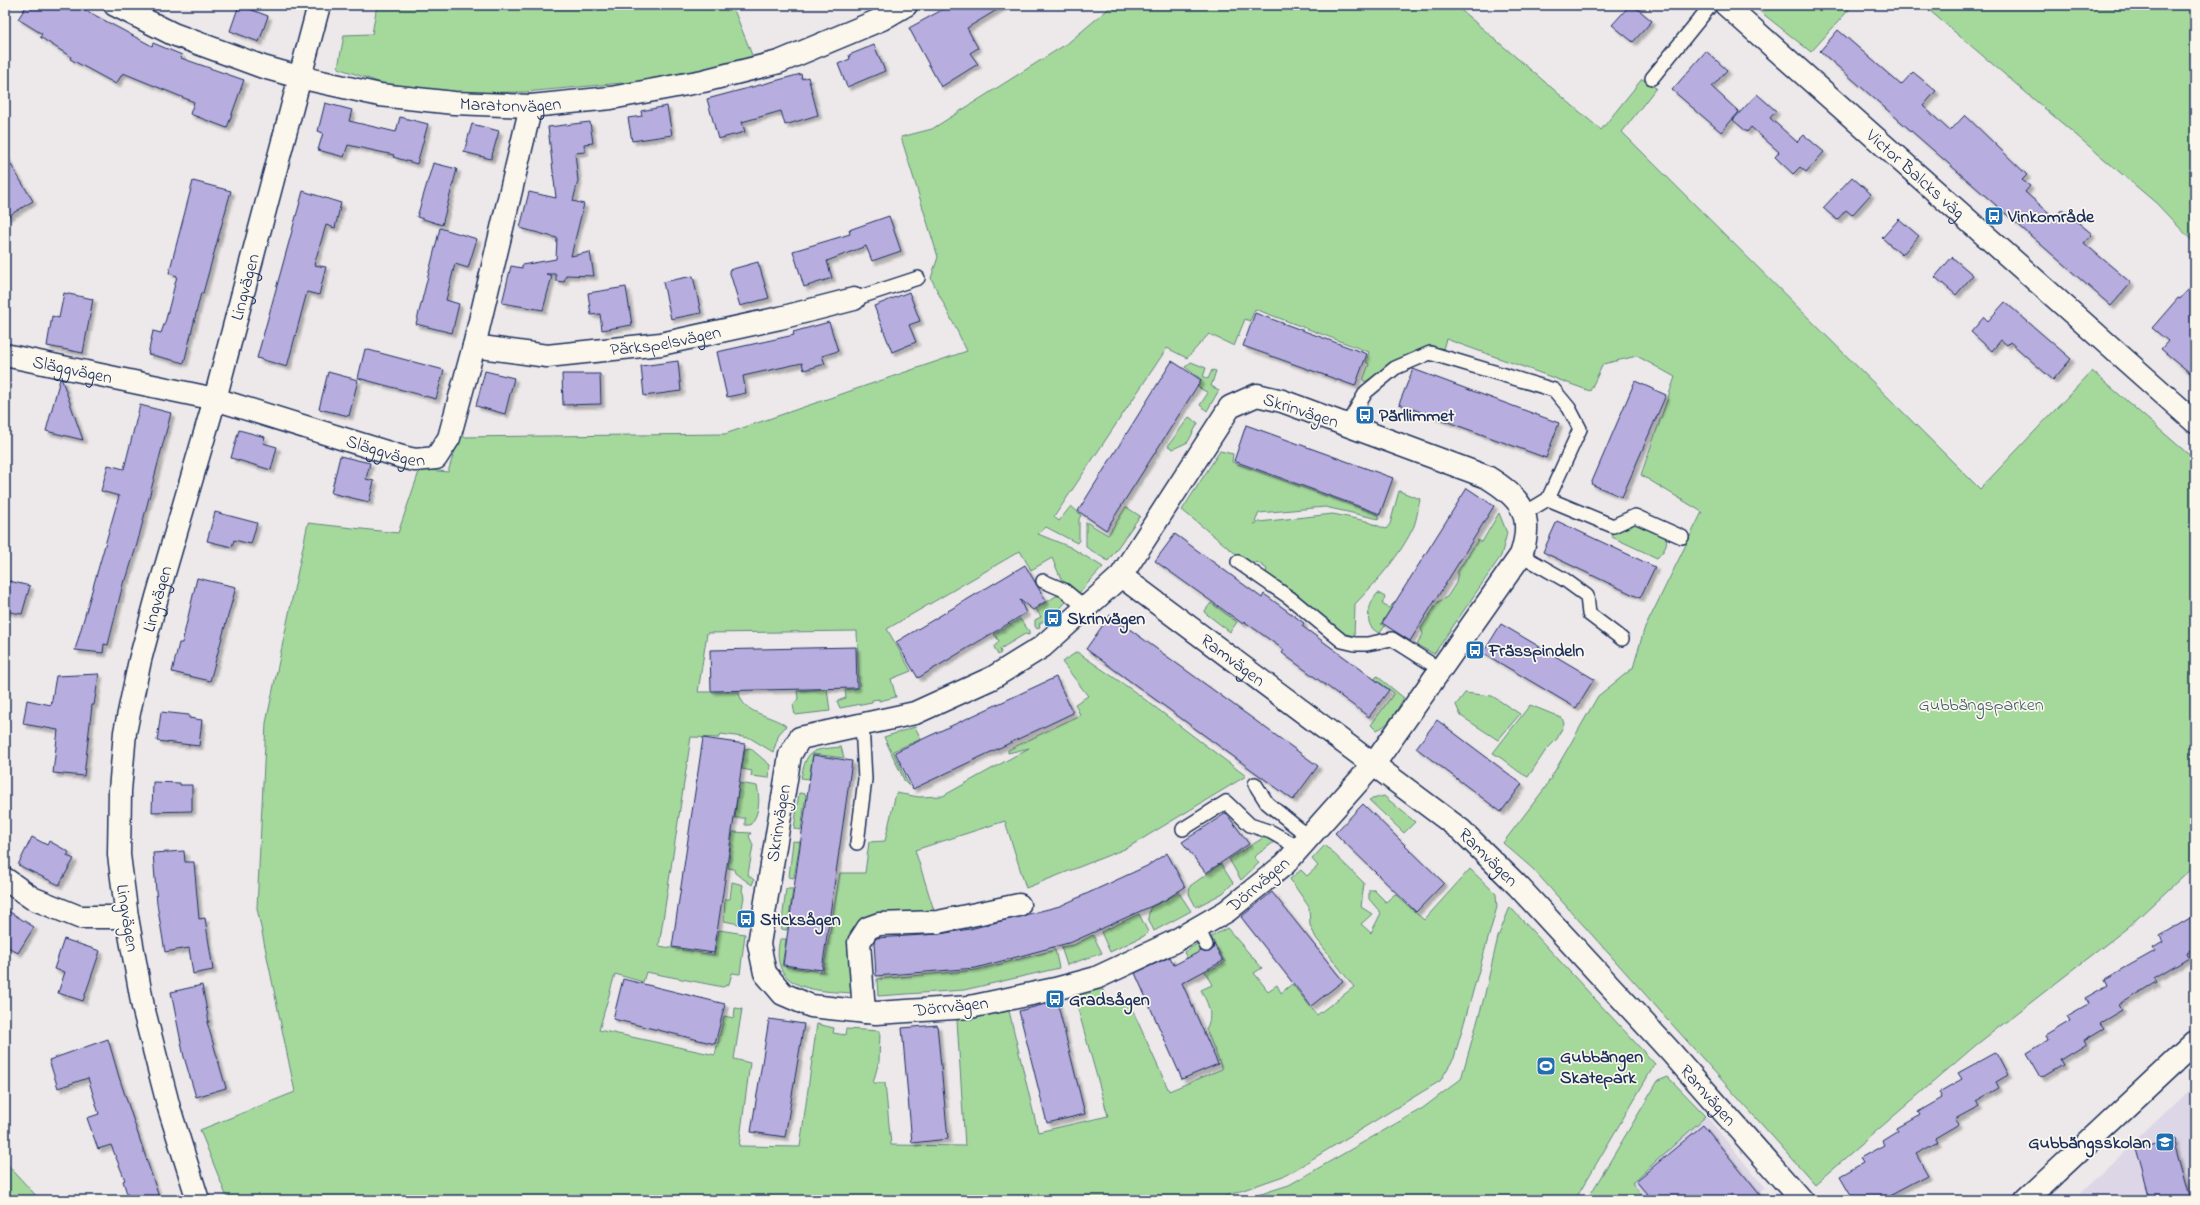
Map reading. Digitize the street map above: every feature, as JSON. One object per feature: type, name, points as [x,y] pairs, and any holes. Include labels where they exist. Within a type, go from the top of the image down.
[{"type":"street","name":"Maratonvägen","points":[[115,5],[173,34],[263,67],[299,76],[380,95],[454,103],[531,106],[612,98],[703,81],[779,62],[878,12],[906,5]]},
{"type":"street","name":"Lingvägen","points":[[198,1200],[169,1108],[143,1007],[127,917],[119,854],[120,791],[125,732],[140,660],[153,611],[215,399],[299,76],[319,5]]},
{"type":"street","name":"Victor Balcks väg","points":[[1726,5],[2195,422]]},
{"type":"street","name":"Släggvägen","points":[[5,355],[215,399],[402,457],[415,460],[436,458],[450,438],[474,346],[531,106]]},
{"type":"street","name":"Pärkspelsvägen","points":[[474,346],[547,356],[661,344],[780,318],[854,299]]},
{"type":"street","name":"Skrinvägen","points":[[765,973],[759,944],[790,755],[800,738],[916,713],[992,678],[1042,647],[1121,576],[1230,407],[1257,395],[1267,396],[1487,477],[1518,499],[1525,513],[1527,526],[1526,543],[1522,554]]},
{"type":"street","name":"Dörrvägen","points":[[765,973],[783,994],[810,1006],[876,1013],[970,1007],[1056,989],[1102,975],[1173,942],[1202,936],[1227,911],[1285,864],[1374,764],[1442,670],[1522,554]]},
{"type":"street","name":"Ramvägen","points":[[1121,576],[1374,764],[1461,830],[1489,855],[1665,1045],[1801,1200]]},
{"type":"street","points":[[5,879],[32,898],[79,917],[127,917]]},
{"type":"street","points":[[864,1012],[860,942],[868,928],[879,924],[938,922],[1019,905]]},
{"type":"street","points":[[2026,1200],[2195,1042]]},
{"type":"lane","points":[[1652,78],[1711,5]]},
{"type":"lane","points":[[854,299],[918,278]]},
{"type":"lane","points":[[1347,425],[1366,392],[1395,368],[1430,353],[1554,390],[1569,408],[1580,429],[1548,499],[1525,513]]},
{"type":"lane","points":[[1548,499],[1613,526],[1635,516],[1682,537]]},
{"type":"lane","points":[[1522,554],[1565,580],[1586,596],[1589,614],[1622,639]]},
{"type":"lane","points":[[1238,562],[1290,598],[1342,641],[1355,644],[1367,644],[1392,639],[1442,670]]},
{"type":"lane","points":[[1044,581],[1064,590],[1086,608]]},
{"type":"lane","points":[[857,843],[865,778],[862,724]]},
{"type":"lane","points":[[1255,784],[1267,803],[1304,843]]},
{"type":"lane","points":[[1183,829],[1226,802],[1250,825],[1304,843]]},
{"type":"shaded area","name":"Gubbängsskolan","points":[[2195,1084],[2195,1200],[2074,1200]]},
{"type":"shaded area","points":[[1706,1116],[1765,1188],[1751,1200],[1645,1200],[1631,1183]]},
{"type":"green space","points":[[377,5],[732,5],[754,60],[633,82],[525,92],[452,93],[381,83],[338,68],[344,35],[372,34]]},
{"type":"green space","name":"Gubbängsparken","points":[[1113,5],[1455,5],[1601,130],[1642,79],[1656,88],[1622,132],[1980,489],[2092,371],[2195,460],[2195,865],[2127,928],[1976,1045],[1815,1184],[1533,869],[1503,843],[1545,788],[1598,696],[1633,668],[1644,630],[1702,512],[1641,475],[1675,377],[1637,356],[1603,364],[1590,391],[1446,339],[1443,349],[1396,362],[1365,382],[1363,380],[1369,364],[1366,362],[1369,352],[1255,309],[1250,321],[1245,319],[1234,346],[1209,334],[1187,358],[1167,348],[1054,517],[1059,521],[1071,506],[1081,515],[1079,519],[1079,540],[1077,543],[1046,527],[1038,534],[1070,547],[1103,567],[1076,596],[1065,588],[1052,558],[1031,570],[1020,551],[887,629],[911,671],[891,679],[896,697],[879,701],[879,699],[872,700],[872,702],[840,708],[837,701],[846,698],[845,690],[859,688],[857,631],[707,633],[698,692],[739,692],[741,700],[751,710],[786,726],[779,734],[773,752],[750,738],[721,734],[719,738],[691,737],[659,946],[714,955],[719,930],[745,934],[740,974],[732,973],[729,984],[723,987],[646,972],[643,982],[615,974],[599,1030],[715,1055],[724,1016],[734,1018],[735,1008],[742,1009],[734,1059],[750,1063],[739,1146],[800,1147],[817,1024],[834,1028],[833,1033],[845,1035],[846,1029],[880,1031],[879,1061],[873,1083],[885,1083],[891,1145],[965,1146],[957,1020],[1009,1011],[1038,1132],[1108,1116],[1074,995],[1101,986],[1110,1005],[1128,1000],[1169,1091],[1222,1069],[1206,1029],[1210,1019],[1210,1014],[1208,1005],[1201,990],[1212,985],[1200,962],[1191,967],[1184,952],[1197,944],[1210,970],[1225,962],[1211,937],[1227,928],[1262,968],[1254,973],[1268,991],[1277,985],[1281,993],[1292,984],[1317,1015],[1354,987],[1316,938],[1310,925],[1309,907],[1290,879],[1301,870],[1307,876],[1318,866],[1312,859],[1325,845],[1364,883],[1361,907],[1372,914],[1361,924],[1371,933],[1381,913],[1369,899],[1369,890],[1374,890],[1386,902],[1395,894],[1424,920],[1470,869],[1496,894],[1497,907],[1454,1058],[1440,1081],[1286,1175],[1215,1200],[228,1200],[200,1130],[295,1092],[257,908],[266,723],[308,523],[398,533],[420,469],[448,472],[459,437],[725,434],[967,351],[931,278],[938,257],[901,137],[932,129],[1068,43]]},
{"type":"green space","points":[[1752,5],[1853,5],[1811,52]]},
{"type":"green space","points":[[1923,5],[2195,5],[2195,244],[2156,203]]},
{"type":"green space","points":[[1191,362],[1206,368],[1203,377],[1208,379],[1212,370],[1216,371],[1211,386],[1219,390],[1207,411],[1200,405],[1208,393],[1198,387],[1202,380],[1185,367]]},
{"type":"green space","points":[[1189,417],[1198,423],[1188,442],[1173,449],[1168,446]]},
{"type":"green space","points":[[1220,451],[1233,454],[1232,462],[1379,515],[1379,519],[1325,507],[1259,513],[1254,524],[1259,522],[1333,514],[1366,521],[1386,529],[1390,524],[1399,491],[1420,499],[1414,526],[1402,547],[1380,577],[1355,604],[1354,639],[1343,635],[1265,576],[1267,569],[1257,562],[1252,567],[1182,510]]},
{"type":"green space","points":[[1126,507],[1140,516],[1108,561],[1086,547],[1086,522],[1108,535]]},
{"type":"green space","points":[[1499,513],[1507,533],[1501,556],[1434,654],[1417,645],[1423,634],[1421,628],[1438,602],[1447,597],[1456,583],[1458,571],[1478,540],[1482,542]]},
{"type":"green space","points":[[1632,521],[1666,536],[1665,548],[1657,558],[1612,537],[1608,528]]},
{"type":"green space","points":[[1378,593],[1385,597],[1382,604],[1389,608],[1394,603],[1381,624],[1385,626],[1380,633],[1374,630],[1371,626],[1368,615],[1374,597]]},
{"type":"green space","points":[[1056,596],[1063,596],[1066,602],[1050,619],[1048,618],[1039,624],[1040,627],[1037,629],[1035,626],[1035,620],[1041,617],[1036,609]]},
{"type":"green space","points":[[1211,603],[1237,622],[1230,632],[1204,612]]},
{"type":"green space","points":[[1020,619],[1029,631],[1029,635],[1025,634],[1000,649],[1001,653],[998,655],[994,647],[999,641],[994,634]]},
{"type":"green space","points":[[1077,652],[1135,692],[1246,776],[1127,848],[1026,888],[1005,821],[915,850],[936,917],[867,923],[854,993],[811,989],[799,985],[788,978],[781,969],[778,956],[780,939],[786,939],[782,966],[823,972],[840,873],[865,873],[869,842],[885,841],[896,793],[919,797],[943,796],[1029,748],[1008,753],[1008,750],[1080,715],[1075,704],[1088,696],[1062,662]]},
{"type":"green space","points":[[1377,676],[1404,698],[1389,721],[1381,728],[1376,730],[1371,725],[1394,693],[1375,679]]},
{"type":"green space","points":[[827,689],[830,711],[795,715],[793,705],[798,699],[797,691]]},
{"type":"green space","points":[[1465,693],[1492,696],[1520,714],[1498,740],[1461,716],[1456,705]]},
{"type":"green space","points":[[1530,705],[1562,718],[1564,724],[1557,739],[1546,750],[1528,777],[1493,753]]},
{"type":"green space","points":[[915,727],[921,739],[893,751],[909,786],[905,782],[884,737]]},
{"type":"green space","points":[[841,747],[844,758],[813,754],[809,779],[801,778],[803,768],[812,752]]},
{"type":"green space","points":[[750,748],[770,765],[769,778],[751,776],[752,771],[742,769],[745,749]]},
{"type":"green space","points":[[739,783],[757,786],[759,796],[758,806],[756,816],[750,825],[745,825],[745,818],[735,818]]},
{"type":"green space","points":[[799,793],[806,794],[801,830],[794,829]]},
{"type":"green space","points":[[1384,796],[1415,822],[1404,833],[1369,800]]},
{"type":"green space","points":[[733,832],[751,833],[749,836],[753,845],[748,875],[754,880],[752,885],[735,873],[734,869],[728,868]]},
{"type":"green space","points":[[1268,835],[1274,842],[1254,857],[1259,863],[1241,880],[1229,859]]},
{"type":"green space","points":[[793,841],[800,842],[794,878],[789,877]]},
{"type":"green space","points":[[1221,864],[1233,883],[1223,893],[1196,907],[1189,894],[1190,886]]},
{"type":"green space","points":[[732,882],[743,885],[742,890],[744,897],[739,924],[724,921],[725,899],[730,899]]},
{"type":"green space","points":[[786,889],[793,889],[787,930],[781,929]]},
{"type":"green space","points":[[1179,893],[1191,911],[1154,931],[1148,918],[1150,908]]},
{"type":"green space","points":[[1510,907],[1655,1064],[1575,1200],[1242,1200],[1289,1185],[1423,1108],[1461,1079],[1484,998],[1498,937]]},
{"type":"green space","points":[[1139,914],[1148,932],[1144,936],[1110,952],[1101,932]]},
{"type":"green space","points":[[1093,935],[1102,953],[1067,965],[1061,947],[1074,945]]},
{"type":"green space","points":[[1055,950],[1059,968],[964,990],[878,996],[877,979],[976,970]]},
{"type":"green space","points":[[1668,1077],[1706,1116],[1632,1183],[1645,1200],[1587,1200],[1658,1081]]},
{"type":"green space","points":[[5,1162],[40,1200],[5,1200]]},
{"type":"building","points":[[27,5],[76,5],[152,46],[153,43],[182,55],[181,58],[244,80],[227,128],[190,114],[194,102],[123,73],[116,84],[70,59],[71,57],[40,37],[42,34],[18,19]]},
{"type":"building","points":[[239,5],[268,16],[259,42],[230,31]]},
{"type":"building","points":[[951,5],[1005,5],[967,28],[978,48],[970,53],[978,64],[941,87],[909,28]]},
{"type":"building","points":[[1630,5],[1633,5],[1652,21],[1633,42],[1612,25]]},
{"type":"building","points":[[1838,30],[1901,85],[1913,72],[1936,91],[1923,106],[1950,131],[1965,115],[2027,175],[2022,180],[2030,186],[2025,192],[2055,218],[2062,209],[2092,234],[2084,243],[2131,283],[2111,306],[1820,51]]},
{"type":"building","points":[[874,45],[885,71],[847,87],[838,64],[850,59],[849,55]]},
{"type":"building","points":[[1706,51],[1727,70],[1712,87],[1739,112],[1721,132],[1672,90]]},
{"type":"building","points":[[801,74],[802,79],[808,77],[818,115],[785,125],[781,111],[742,122],[745,132],[718,139],[707,99]]},
{"type":"building","points":[[1757,94],[1776,111],[1770,118],[1797,142],[1804,135],[1824,152],[1806,172],[1800,167],[1793,174],[1775,157],[1779,152],[1751,127],[1747,132],[1733,120]]},
{"type":"building","points":[[325,103],[352,110],[349,121],[396,132],[400,117],[428,124],[417,164],[393,157],[394,155],[348,145],[344,157],[318,150],[323,133],[318,131]]},
{"type":"building","points":[[667,106],[672,135],[632,141],[628,118],[642,116],[641,111]]},
{"type":"building","points":[[590,122],[593,143],[584,144],[585,152],[575,153],[578,181],[573,201],[584,204],[571,256],[590,252],[594,276],[566,275],[564,282],[556,281],[556,274],[546,274],[552,276],[543,310],[502,303],[511,266],[522,268],[522,265],[556,259],[557,238],[520,228],[529,192],[556,198],[548,127]]},
{"type":"building","points":[[472,124],[499,131],[491,159],[464,152]]},
{"type":"building","points":[[5,155],[33,201],[5,218]]},
{"type":"building","points":[[433,163],[457,169],[442,225],[417,217]]},
{"type":"building","points":[[1852,177],[1871,194],[1852,215],[1846,210],[1837,220],[1823,208]]},
{"type":"building","points":[[193,181],[231,191],[203,293],[201,293],[184,363],[148,354],[153,331],[161,333],[166,319],[177,276],[169,273]]},
{"type":"building","points":[[303,191],[341,203],[335,228],[326,225],[314,265],[326,267],[319,295],[307,292],[287,367],[257,358]]},
{"type":"building","points":[[889,216],[901,251],[872,261],[866,246],[827,261],[832,278],[804,287],[793,251],[850,234],[849,230]]},
{"type":"building","points":[[1899,219],[1919,236],[1902,255],[1882,238]]},
{"type":"building","points":[[440,228],[477,239],[468,268],[455,264],[446,300],[459,304],[452,333],[416,324]]},
{"type":"building","points":[[1952,257],[1973,275],[1956,295],[1935,277]]},
{"type":"building","points":[[758,262],[769,298],[740,306],[729,270]]},
{"type":"building","points":[[693,276],[701,313],[671,319],[663,282]]},
{"type":"building","points":[[2195,282],[2195,377],[2161,349],[2168,341],[2152,328],[2178,298],[2180,299]]},
{"type":"building","points":[[626,287],[632,325],[602,330],[600,314],[591,315],[588,293]]},
{"type":"building","points":[[909,292],[920,321],[909,325],[916,342],[892,352],[874,306]]},
{"type":"building","points":[[64,293],[93,299],[83,353],[47,346],[52,316],[59,318]]},
{"type":"building","points":[[2005,302],[2071,359],[2053,380],[2010,342],[2007,345],[2001,340],[1992,351],[1971,332],[1984,317],[1988,321]]},
{"type":"building","points":[[1255,313],[1367,354],[1355,386],[1243,346]]},
{"type":"building","points":[[829,322],[838,351],[822,356],[825,364],[804,370],[802,363],[743,376],[746,393],[727,397],[717,352],[794,335],[793,332]]},
{"type":"building","points":[[365,349],[444,370],[436,399],[358,378]]},
{"type":"building","points":[[678,361],[681,391],[644,396],[641,366]]},
{"type":"building","points":[[1172,361],[1201,380],[1106,530],[1078,511]]},
{"type":"building","points":[[1413,369],[1559,423],[1546,458],[1399,404]]},
{"type":"building","points":[[485,371],[514,378],[505,414],[476,406]]},
{"type":"building","points":[[328,372],[358,380],[349,416],[319,409]]},
{"type":"building","points":[[562,374],[600,374],[601,404],[563,405]]},
{"type":"building","points":[[60,379],[62,380],[83,440],[46,431]]},
{"type":"building","points":[[1635,381],[1666,395],[1622,497],[1591,484]]},
{"type":"building","points":[[140,405],[171,413],[137,544],[126,580],[124,580],[108,645],[104,644],[103,653],[75,650],[119,496],[101,491],[108,465],[124,469]]},
{"type":"building","points":[[1246,425],[1393,478],[1380,514],[1234,461]]},
{"type":"building","points":[[239,430],[265,437],[263,443],[277,447],[271,470],[231,458]]},
{"type":"building","points":[[340,456],[370,463],[366,479],[374,481],[369,502],[331,493]]},
{"type":"building","points":[[1467,488],[1494,506],[1410,641],[1382,623]]},
{"type":"building","points":[[215,512],[257,523],[251,544],[234,540],[232,547],[207,541]]},
{"type":"building","points":[[1557,521],[1655,567],[1640,598],[1543,552]]},
{"type":"building","points":[[1175,534],[1262,598],[1264,594],[1304,623],[1302,626],[1389,690],[1369,717],[1282,653],[1284,650],[1245,622],[1243,624],[1155,561]]},
{"type":"building","points":[[1025,565],[1046,601],[1033,610],[1020,600],[1026,613],[918,678],[896,642]]},
{"type":"building","points":[[197,578],[236,587],[210,681],[172,672],[179,643],[182,643]]},
{"type":"building","points":[[5,580],[30,586],[22,614],[5,611]]},
{"type":"building","points":[[1110,615],[1318,766],[1293,800],[1086,649]]},
{"type":"building","points":[[1501,624],[1594,679],[1576,708],[1483,653]]},
{"type":"building","points":[[856,647],[857,688],[711,691],[710,650]]},
{"type":"building","points":[[99,674],[94,705],[92,705],[84,776],[53,773],[58,730],[23,724],[27,700],[51,705],[56,676]]},
{"type":"building","points":[[1056,677],[1073,713],[913,789],[895,752]]},
{"type":"building","points":[[161,712],[189,715],[189,718],[202,720],[199,746],[157,741]]},
{"type":"building","points":[[1437,720],[1522,784],[1501,812],[1416,748]]},
{"type":"building","points":[[703,738],[745,744],[714,953],[672,947]]},
{"type":"building","points":[[813,755],[852,761],[822,970],[783,965]]},
{"type":"building","points":[[153,782],[192,785],[192,811],[152,812]]},
{"type":"building","points":[[1363,804],[1444,883],[1416,912],[1335,833]]},
{"type":"building","points":[[1226,813],[1249,844],[1206,873],[1182,842]]},
{"type":"building","points":[[32,837],[47,845],[49,841],[69,852],[67,856],[74,859],[59,885],[18,865]]},
{"type":"building","points":[[184,851],[185,862],[194,862],[199,919],[205,918],[213,970],[193,974],[189,948],[165,952],[157,904],[153,853]]},
{"type":"building","points":[[1167,853],[1185,887],[1165,900],[1072,942],[976,968],[876,976],[874,942],[876,938],[939,934],[970,929],[1060,906],[1147,866]]},
{"type":"building","points":[[1272,892],[1343,981],[1311,1006],[1241,917]]},
{"type":"building","points":[[5,909],[34,927],[18,953],[5,945]]},
{"type":"building","points":[[2195,915],[2195,948],[2187,952],[2189,957],[2154,978],[2157,982],[2119,1005],[2122,1010],[2100,1023],[2104,1028],[2084,1040],[2086,1043],[2060,1059],[2063,1064],[2041,1077],[2027,1053],[2047,1041],[2045,1036],[2070,1021],[2067,1016],[2088,1004],[2085,998],[2108,985],[2105,979],[2155,951],[2153,948],[2163,942],[2160,936]]},
{"type":"building","points":[[64,939],[100,951],[83,1001],[58,993],[65,972],[54,969]]},
{"type":"building","points":[[1214,944],[1223,961],[1182,983],[1218,1064],[1182,1079],[1135,973],[1170,957],[1174,965],[1201,951],[1209,952],[1213,949]]},
{"type":"building","points":[[623,979],[725,1004],[715,1044],[613,1019]]},
{"type":"building","points":[[202,985],[209,1022],[207,1022],[226,1088],[196,1097],[184,1057],[171,992]]},
{"type":"building","points":[[1057,1001],[1085,1114],[1047,1123],[1019,1011]]},
{"type":"building","points":[[769,1019],[804,1024],[785,1137],[751,1132]]},
{"type":"building","points":[[937,1025],[948,1139],[912,1143],[902,1028]]},
{"type":"building","points":[[108,1039],[119,1077],[160,1200],[129,1200],[123,1181],[125,1180],[111,1145],[98,1149],[87,1118],[99,1114],[88,1078],[58,1088],[49,1060]]},
{"type":"building","points":[[1996,1052],[2008,1075],[1996,1082],[1999,1088],[1976,1101],[1979,1106],[1955,1119],[1959,1124],[1935,1138],[1938,1142],[1916,1154],[1928,1175],[1881,1200],[1854,1200],[1840,1176],[1863,1163],[1860,1158],[1884,1145],[1882,1141],[1898,1131],[1897,1128],[1920,1115],[1918,1112],[1942,1098],[1939,1092],[1962,1079],[1958,1073]]},
{"type":"building","points":[[1703,1125],[1764,1200],[1652,1200],[1636,1181]]},
{"type":"building","points":[[2174,1138],[2191,1200],[2149,1200],[2135,1149]]},
{"type":"place","name":"Vinkområde","points":[[1994,216]]},
{"type":"place","name":"Pärllimmet","points":[[1365,415]]},
{"type":"place","name":"Skrinvägen","points":[[1053,618]]},
{"type":"place","name":"Frässpindeln","points":[[1475,650]]},
{"type":"place","name":"Sticksågen","points":[[746,919]]},
{"type":"place","name":"Gradsågen","points":[[1055,999]]},
{"type":"place","name":"Gubbängen Skatepark","points":[[1546,1066]]},
{"type":"place","name":"Gubbängsskolan","points":[[2165,1142]]}]
